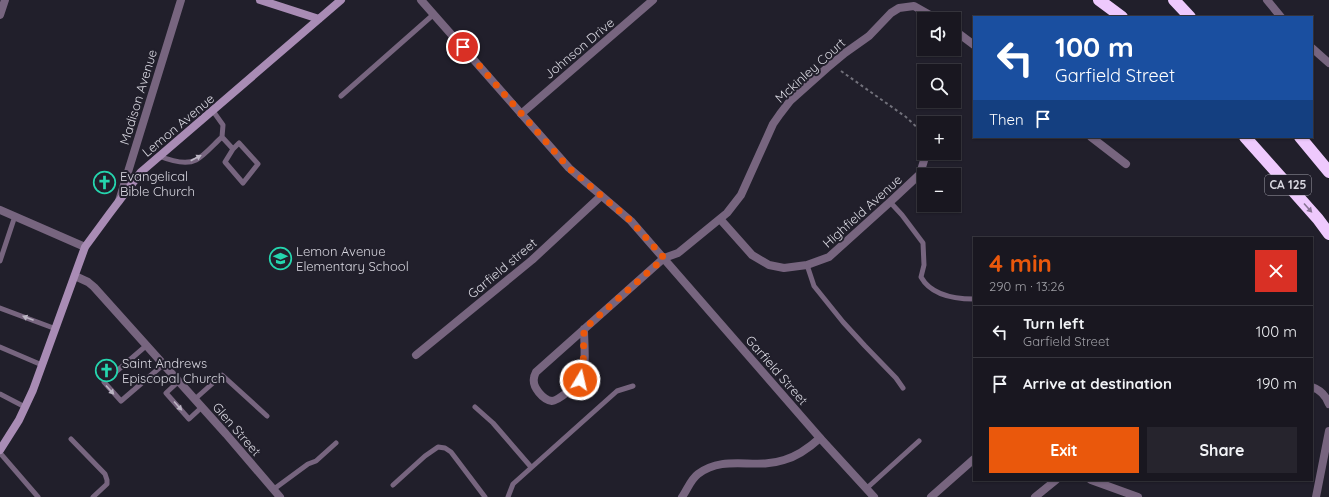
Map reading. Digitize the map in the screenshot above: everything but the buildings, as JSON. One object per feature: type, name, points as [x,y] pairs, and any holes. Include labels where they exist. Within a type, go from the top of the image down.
[{"type":"highway","points":[[1099,0],[1121,16]]},
{"type":"highway","points":[[1112,0],[1128,16]]},
{"type":"highway","name":"CA 125","points":[[1246,138],[1318,219],[1329,234]]},
{"type":"highway","name":"CA 125","points":[[1301,138],[1329,172]]},
{"type":"main road","points":[[260,0],[269,1],[319,19]]},
{"type":"main road","name":"Lemon Avenue","points":[[0,452],[25,407],[56,329],[85,246],[118,202],[141,172],[341,0]]},
{"type":"street","points":[[0,15],[5,0]]},
{"type":"street","name":"Madison Avenue","points":[[118,202],[181,0]]},
{"type":"street","name":"Garfield Street","points":[[421,0],[569,168],[631,221],[820,438],[874,497]]},
{"type":"street","name":"Johnson Drive","points":[[521,114],[653,0]]},
{"type":"street","points":[[1267,0],[1280,16]]},
{"type":"street","name":"Mckinley Court","points":[[720,220],[741,195],[773,124],[790,101],[845,53],[870,36],[891,13],[904,6],[914,6],[925,12]]},
{"type":"street","points":[[961,35],[973,44]]},
{"type":"street","points":[[1313,49],[1329,63]]},
{"type":"street","points":[[1092,138],[1126,164]]},
{"type":"street","name":"Highfield Avenue","points":[[720,220],[752,255],[770,265],[784,268],[807,265],[829,257],[920,174],[924,160]]},
{"type":"street","name":"Garfield street","points":[[416,355],[532,260],[601,196]]},
{"type":"street","points":[[0,210],[85,246]]},
{"type":"street","points":[[584,329],[583,371],[580,380],[559,399],[552,401],[544,398],[535,386],[533,379],[536,372],[584,329],[664,258],[678,253],[720,220]]},
{"type":"street","name":"Glen Street","points":[[75,276],[88,282],[94,287],[164,364],[280,497]]},
{"type":"street","points":[[1313,388],[1324,395],[1329,404]]},
{"type":"street","points":[[1316,497],[1329,431]]},
{"type":"street","points":[[682,497],[696,475],[711,466],[721,463],[764,463],[783,461],[805,451],[820,438]]},
{"type":"street","points":[[931,497],[973,460]]},
{"type":"street","points":[[1035,497],[1055,481]]},
{"type":"street","points":[[1094,481],[1138,497]]},
{"type":"lane","points":[[341,96],[434,14]]},
{"type":"lane","points":[[159,156],[172,161],[195,160],[222,137],[223,125],[213,111]]},
{"type":"lane","points":[[222,137],[233,149]]},
{"type":"lane","points":[[239,143],[258,164],[243,183],[225,162],[233,149],[239,143]]},
{"type":"lane","points":[[890,202],[923,243],[924,265],[922,277],[925,283],[933,290],[946,295],[962,299],[973,299]]},
{"type":"lane","points":[[0,261],[15,216]]},
{"type":"lane","points":[[807,265],[814,286],[847,326],[896,378],[903,388]]},
{"type":"lane","points":[[0,308],[56,329]]},
{"type":"lane","points":[[147,345],[104,382],[121,401],[164,364]]},
{"type":"lane","points":[[0,347],[42,365]]},
{"type":"lane","points":[[195,399],[222,375],[267,416]]},
{"type":"lane","points":[[179,381],[166,393],[190,419],[202,407]]},
{"type":"lane","points":[[508,497],[513,484],[531,467],[617,392],[633,386]]},
{"type":"lane","points":[[0,394],[25,407]]},
{"type":"lane","points":[[475,407],[493,423],[531,467]]},
{"type":"lane","points":[[71,439],[105,474],[107,484],[93,497]]},
{"type":"lane","points":[[866,488],[919,441]]},
{"type":"lane","points":[[274,489],[303,467],[316,461],[336,443]]},
{"type":"lane","points":[[393,485],[425,456],[438,447],[445,448],[451,452],[485,497]]},
{"type":"lane","points":[[0,452],[38,497]]},
{"type":"path","points":[[841,71],[906,117],[917,127]]},
{"type":"place","name":"Evangelical Bible Church","points":[[104,183]]},
{"type":"place","name":"Lemon Avenue Elementary School","points":[[281,258]]},
{"type":"place","name":"Saint Andrews Episcopal Church","points":[[106,370]]},
{"type":"route","points":[[463,47],[569,168],[631,221],[664,258],[584,329],[583,371],[580,380]]}]
